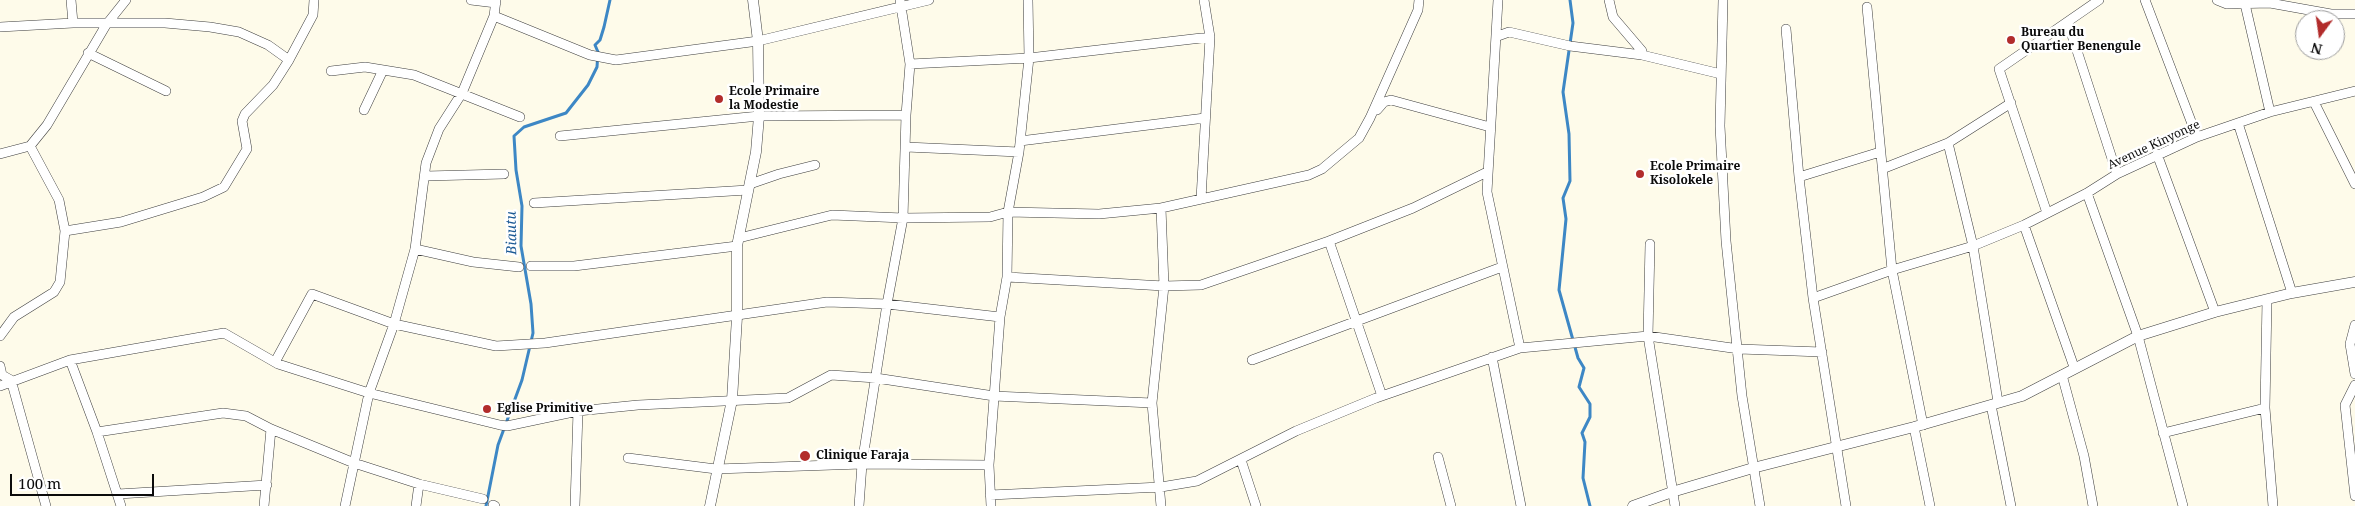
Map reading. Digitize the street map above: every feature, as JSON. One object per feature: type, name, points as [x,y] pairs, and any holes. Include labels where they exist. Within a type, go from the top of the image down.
[{"type":"street","points":[[71,0],[73,23]]},
{"type":"street","points":[[0,154],[30,146],[46,125],[106,25],[126,0]]},
{"type":"street","points":[[65,231],[121,222],[203,197],[224,187],[247,149],[242,121],[245,114],[273,85],[289,60],[313,15],[314,0]]},
{"type":"street","points":[[345,506],[369,393],[394,324],[415,249],[426,176],[426,162],[439,129],[462,93],[494,16],[496,1],[471,0]]},
{"type":"street","points":[[710,506],[716,469],[732,400],[737,316],[738,242],[749,187],[759,116],[758,41],[753,0]]},
{"type":"street","points":[[494,16],[590,55],[616,60],[758,41],[901,3],[929,0]]},
{"type":"street","points":[[990,506],[989,466],[1000,317],[1007,277],[1008,212],[1019,152],[1029,58],[1028,0]]},
{"type":"street","points":[[1201,199],[1210,37],[1204,0]]},
{"type":"street","points":[[531,266],[574,266],[738,242],[832,214],[903,218],[990,217],[1008,212],[1099,214],[1161,208],[1309,175],[1322,169],[1359,138],[1370,118],[1418,10],[1419,0]]},
{"type":"street","points":[[1498,0],[1498,36],[1490,127],[1487,192],[1520,348]]},
{"type":"street","points":[[1609,0],[1613,17],[1642,51],[1642,55]]},
{"type":"street","points":[[1723,0],[1720,126],[1726,241],[1742,396],[1760,506]]},
{"type":"street","points":[[2047,213],[1999,69],[2100,0]]},
{"type":"street","points":[[2146,0],[2198,137]]},
{"type":"street","points":[[2217,0],[2227,4],[2246,2],[2270,3],[2331,14],[2355,14]]},
{"type":"street","points":[[2246,2],[2270,112]]},
{"type":"street","points":[[859,506],[862,464],[887,304],[903,218],[906,116],[910,64],[901,3]]},
{"type":"street","points":[[1867,8],[1892,270],[1930,506]]},
{"type":"street","points":[[0,27],[73,23],[106,25],[165,24],[210,27],[239,32],[268,45],[289,60]]},
{"type":"street","points":[[2068,23],[2117,174]]},
{"type":"street","points":[[1786,29],[1799,177],[1814,298],[1846,506]]},
{"type":"street","points":[[1498,36],[1509,32],[1570,46],[1642,55],[1722,74]]},
{"type":"street","points":[[910,64],[1029,58],[1210,37]]},
{"type":"street","points":[[88,53],[166,91]]},
{"type":"street","points":[[331,71],[365,67],[414,75],[520,117]]},
{"type":"street","points":[[364,110],[383,70]]},
{"type":"street","name":"Avenue Kinyonge","points":[[1814,298],[1892,270],[1973,246],[2024,225],[2087,193],[2117,174],[2157,154],[2198,137],[2270,112],[2355,91]]},
{"type":"street","points":[[1370,118],[1384,102],[1391,100],[1490,127]]},
{"type":"street","points":[[2314,102],[2355,184]]},
{"type":"street","points":[[1882,169],[1948,142],[2011,103]]},
{"type":"street","points":[[560,136],[759,116],[906,116]]},
{"type":"street","points":[[1020,141],[1205,118]]},
{"type":"street","points":[[2238,123],[2292,294]]},
{"type":"street","points":[[1948,142],[1973,246],[1994,404],[2011,506]]},
{"type":"street","points":[[0,336],[14,317],[58,288],[65,231],[59,200],[30,146]]},
{"type":"street","points":[[906,147],[1019,152]]},
{"type":"street","points":[[1799,177],[1880,152]]},
{"type":"street","points":[[2157,154],[2215,312]]},
{"type":"street","points":[[534,203],[749,187],[779,174],[815,165]]},
{"type":"street","points":[[1007,277],[1164,286],[1201,284],[1329,241],[1413,208],[1487,172]]},
{"type":"street","points":[[426,176],[504,174]]},
{"type":"street","points":[[2087,193],[2138,336],[2183,506]]},
{"type":"street","points":[[1161,208],[1164,286],[1152,403],[1161,487],[1161,506]]},
{"type":"street","points":[[2024,225],[2074,367]]},
{"type":"street","points":[[1329,241],[1358,321],[1382,396]]},
{"type":"street","points":[[1650,244],[1648,336],[1675,506]]},
{"type":"street","points":[[415,249],[473,262],[519,267]]},
{"type":"street","points":[[1252,360],[1502,267]]},
{"type":"street","points":[[1633,506],[1672,492],[1753,468],[1918,426],[2022,396],[2074,367],[2138,336],[2215,312],[2355,282]]},
{"type":"street","points":[[275,362],[312,294],[394,324],[496,346],[545,343],[828,302],[887,304],[1000,317]]},
{"type":"street","points":[[2267,300],[2264,408],[2273,506]]},
{"type":"street","points":[[2355,325],[2350,344],[2355,374]]},
{"type":"street","points":[[0,386],[11,380],[70,360],[224,333],[275,362],[369,393],[504,425],[578,412],[638,405],[788,398],[831,375],[876,378],[994,396],[1152,403]]},
{"type":"street","points":[[990,495],[1161,487],[1197,481],[1296,431],[1382,396],[1520,348],[1648,336],[1738,349],[1822,352]]},
{"type":"street","points":[[1492,357],[1521,506]]},
{"type":"street","points":[[70,360],[97,432],[121,506]]},
{"type":"street","points":[[0,366],[2,375],[11,380],[46,506]]},
{"type":"street","points":[[2062,375],[2084,456],[2093,506]]},
{"type":"street","points":[[2355,385],[2345,405],[2355,496]]},
{"type":"street","points":[[2163,433],[2264,408]]},
{"type":"street","points":[[97,432],[223,412],[246,416],[271,429],[354,464],[419,484],[483,499]]},
{"type":"street","points":[[575,506],[578,412]]},
{"type":"street","points":[[264,506],[271,429]]},
{"type":"street","points":[[628,458],[716,469],[862,464],[989,466]]},
{"type":"street","points":[[1438,458],[1451,506]]},
{"type":"street","points":[[1241,460],[1256,506]]},
{"type":"street","points":[[416,506],[419,484]]},
{"type":"street","points":[[118,494],[267,485]]},
{"type":"waterway","name":"Biautu","points":[[486,506],[498,445],[522,380],[533,333],[531,304],[521,246],[522,206],[516,170],[514,136],[524,127],[566,113],[588,85],[597,67],[598,52],[595,45],[600,40],[610,0]]},
{"type":"waterway","points":[[1570,0],[1573,23],[1563,92],[1569,134],[1570,181],[1563,198],[1566,219],[1559,290],[1578,358],[1584,368],[1579,387],[1590,404],[1590,417],[1582,433],[1585,442],[1583,478],[1590,506]]},
{"type":"place","name":"Bureau du Quartier Benengule","points":[[2011,40]]},
{"type":"place","name":"Ecole Primaire la Modestie","points":[[719,99]]},
{"type":"place","name":"Ecole Primaire Kisolokele","points":[[1640,174]]},
{"type":"place","name":"Eglise Primitive","points":[[487,409]]},
{"type":"place","name":"Clinique Faraja","points":[[805,456]]}]
